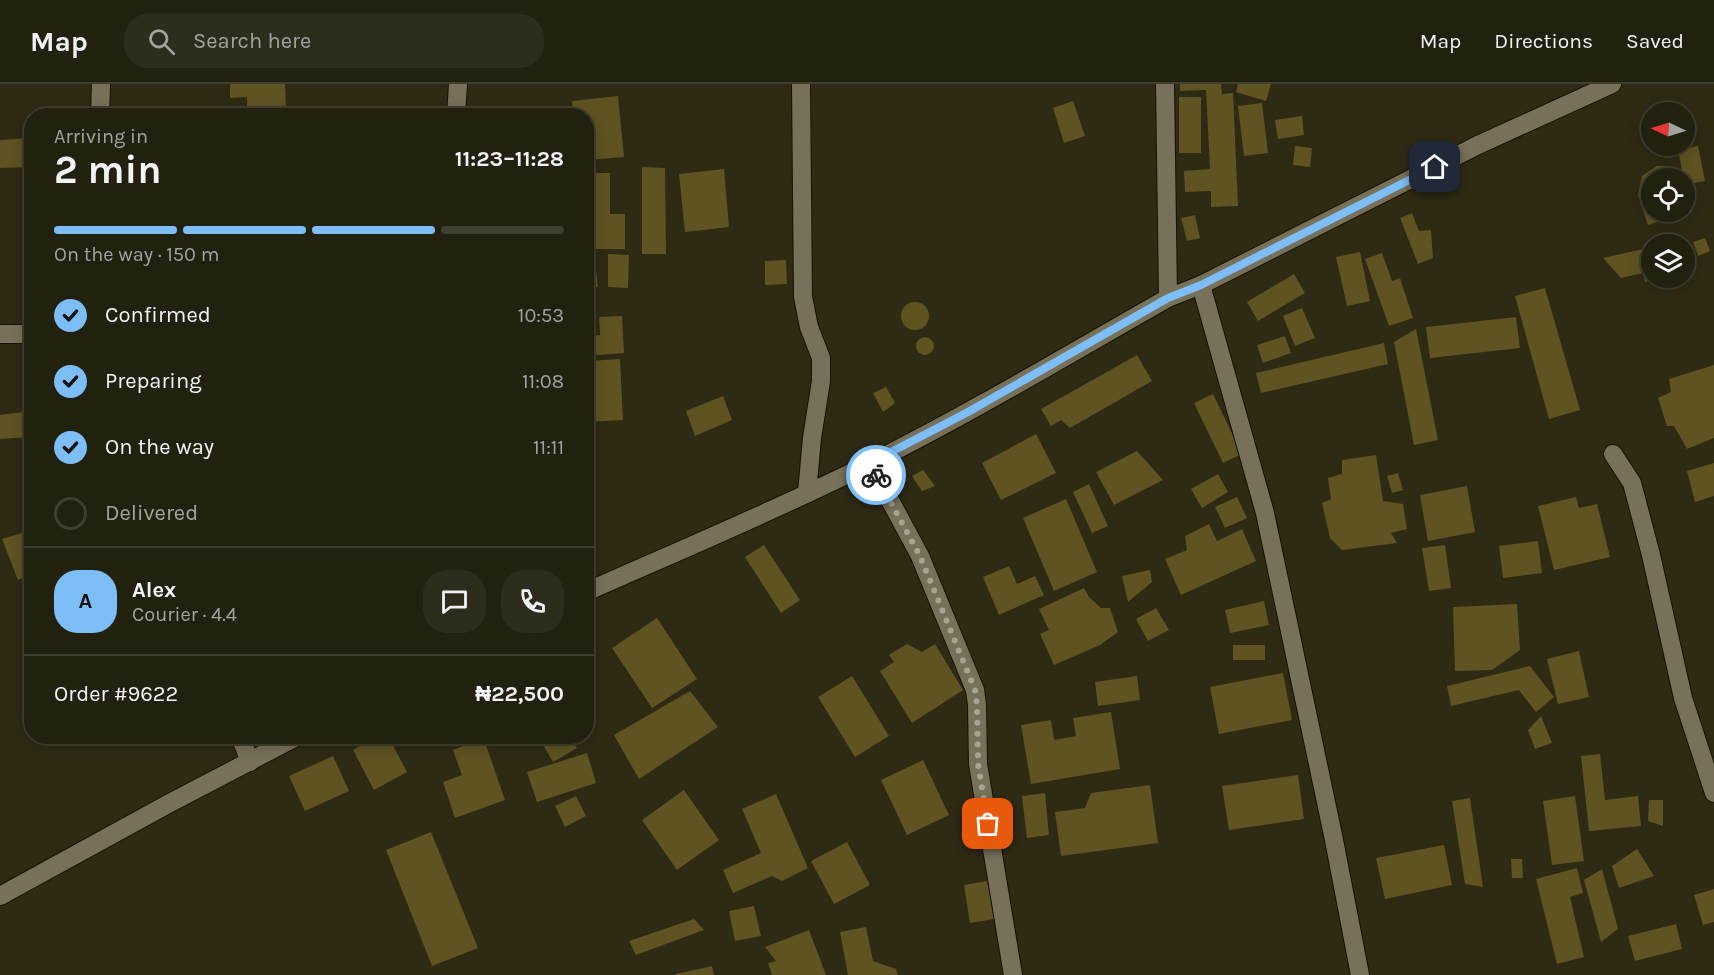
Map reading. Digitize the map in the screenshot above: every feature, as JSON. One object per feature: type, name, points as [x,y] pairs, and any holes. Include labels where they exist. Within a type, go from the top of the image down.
[{"type":"street","points":[[100,108],[101,84]]},
{"type":"street","points":[[456,108],[458,84]]},
{"type":"street","points":[[801,84],[803,297],[809,327],[821,358],[821,381],[812,438],[807,493]]},
{"type":"street","points":[[1165,84],[1168,298]]},
{"type":"street","points":[[594,588],[870,463],[968,412],[1168,298],[1201,285],[1478,145],[1612,84]]},
{"type":"street","points":[[1201,285],[1265,513],[1360,975]]},
{"type":"street","points":[[0,334],[24,334]]},
{"type":"street","points":[[1613,454],[1632,483],[1651,555],[1683,698],[1714,793]]},
{"type":"street","points":[[870,463],[920,556],[975,690],[978,764],[1013,975]]},
{"type":"street","points":[[243,744],[250,762]]},
{"type":"street","points":[[0,896],[283,744]]},
{"type":"building","points":[[230,84],[285,84],[286,108],[247,108],[247,97],[230,98]]},
{"type":"building","points":[[1180,84],[1221,84],[1222,94],[1233,93],[1238,206],[1211,207],[1211,191],[1185,192],[1184,171],[1210,169],[1206,90],[1180,91]]},
{"type":"building","points":[[1238,84],[1271,84],[1266,101],[1236,92]]},
{"type":"building","points":[[618,96],[624,157],[594,159],[594,108],[572,108],[572,101]]},
{"type":"building","points":[[1179,97],[1201,97],[1201,153],[1179,153]]},
{"type":"building","points":[[1073,101],[1085,136],[1064,143],[1053,108]]},
{"type":"building","points":[[1262,103],[1268,153],[1244,156],[1238,106]]},
{"type":"building","points":[[1302,116],[1304,135],[1278,139],[1275,120]]},
{"type":"building","points":[[24,138],[24,167],[0,168],[0,140]]},
{"type":"building","points":[[1295,146],[1312,148],[1310,167],[1293,165]]},
{"type":"building","points":[[1698,146],[1705,181],[1695,183],[1695,168],[1682,168],[1679,156],[1695,156],[1695,147]]},
{"type":"building","points":[[642,167],[665,168],[666,254],[642,254]]},
{"type":"building","points":[[724,169],[729,227],[685,232],[679,174]]},
{"type":"building","points":[[594,173],[610,173],[610,214],[625,214],[625,249],[594,249]]},
{"type":"building","points":[[1641,181],[1641,204],[1638,195]]},
{"type":"building","points":[[1412,213],[1419,231],[1431,230],[1433,258],[1418,264],[1400,218]]},
{"type":"building","points":[[1195,215],[1200,238],[1187,241],[1181,218]]},
{"type":"building","points":[[1705,238],[1710,251],[1698,256],[1695,241]]},
{"type":"building","points":[[1641,249],[1641,273],[1621,278],[1603,258]]},
{"type":"building","points":[[1360,252],[1370,301],[1347,306],[1336,257]]},
{"type":"building","points":[[1382,253],[1392,281],[1400,278],[1413,318],[1389,326],[1365,259]]},
{"type":"building","points":[[608,254],[629,255],[628,288],[608,287]]},
{"type":"building","points":[[786,260],[787,284],[765,285],[765,261]]},
{"type":"building","points":[[594,262],[598,287],[594,287]]},
{"type":"building","points":[[1294,274],[1305,293],[1258,321],[1247,302]]},
{"type":"building","points":[[1545,288],[1580,410],[1549,419],[1515,296]]},
{"type":"building","points":[[915,302],[925,306],[929,316],[925,326],[915,330],[905,326],[901,316],[905,306]]},
{"type":"building","points":[[1302,308],[1315,338],[1295,346],[1283,316]]},
{"type":"building","points":[[622,316],[624,353],[594,355],[594,335],[600,335],[599,317]]},
{"type":"building","points":[[1516,317],[1520,348],[1430,358],[1426,327]]},
{"type":"building","points":[[1416,329],[1438,440],[1414,445],[1394,342]]},
{"type":"building","points":[[1285,336],[1291,353],[1263,363],[1257,345]]},
{"type":"building","points":[[925,337],[931,340],[934,346],[931,352],[925,355],[919,352],[916,346],[919,340]]},
{"type":"building","points":[[1384,343],[1388,364],[1261,393],[1256,373]]},
{"type":"building","points":[[1137,355],[1152,381],[1070,428],[1061,420],[1051,426],[1041,409]]},
{"type":"building","points":[[620,359],[623,420],[594,422],[594,361]]},
{"type":"building","points":[[1714,365],[1714,438],[1687,449],[1674,426],[1667,426],[1658,398],[1671,392],[1669,379]]},
{"type":"building","points":[[886,387],[895,403],[883,412],[873,393]]},
{"type":"building","points":[[1213,394],[1242,454],[1223,463],[1194,403]]},
{"type":"building","points":[[723,396],[732,420],[695,436],[686,411]]},
{"type":"building","points":[[24,412],[24,438],[0,439],[0,415]]},
{"type":"building","points":[[1036,434],[1056,473],[1001,500],[982,463]]},
{"type":"building","points":[[1137,451],[1163,480],[1114,505],[1096,472]]},
{"type":"building","points":[[1376,455],[1383,501],[1403,504],[1407,529],[1391,533],[1397,543],[1342,550],[1330,538],[1322,503],[1331,499],[1328,478],[1342,474],[1342,460]]},
{"type":"building","points":[[1714,463],[1714,496],[1695,502],[1687,471]]},
{"type":"building","points":[[923,470],[935,486],[922,491],[912,476]]},
{"type":"building","points":[[1398,473],[1403,490],[1392,493],[1387,476]]},
{"type":"building","points":[[1218,474],[1228,492],[1202,508],[1191,489]]},
{"type":"building","points":[[1089,484],[1108,526],[1092,533],[1073,492]]},
{"type":"building","points":[[1467,486],[1475,532],[1428,541],[1420,495]]},
{"type":"building","points":[[1237,497],[1247,518],[1225,528],[1215,507]]},
{"type":"building","points":[[1576,497],[1579,508],[1597,504],[1610,557],[1554,570],[1538,506]]},
{"type":"building","points":[[1066,499],[1097,572],[1054,591],[1023,518]]},
{"type":"building","points":[[1209,524],[1217,541],[1242,529],[1256,561],[1181,595],[1165,559],[1187,550],[1185,536]]},
{"type":"building","points":[[24,532],[24,577],[18,580],[2,539]]},
{"type":"building","points":[[1538,541],[1542,573],[1503,578],[1499,546]]},
{"type":"building","points":[[764,545],[800,600],[781,613],[745,557]]},
{"type":"building","points":[[1445,545],[1451,588],[1429,591],[1422,548]]},
{"type":"building","points":[[1009,566],[1017,584],[1035,576],[1044,595],[999,615],[983,577]]},
{"type":"building","points":[[1150,570],[1152,582],[1128,602],[1122,576]]},
{"type":"building","points":[[1084,588],[1089,597],[1101,608],[1110,608],[1118,632],[1100,645],[1054,665],[1040,634],[1049,630],[1039,609]]},
{"type":"building","points":[[1264,601],[1269,625],[1230,633],[1225,610]]},
{"type":"building","points":[[1517,604],[1520,650],[1492,670],[1455,671],[1453,607]]},
{"type":"building","points":[[1156,608],[1169,630],[1148,641],[1136,619]]},
{"type":"building","points":[[657,618],[697,679],[652,708],[612,648]]},
{"type":"building","points":[[907,644],[922,652],[935,644],[963,690],[912,723],[880,671],[894,662],[889,655]]},
{"type":"building","points":[[1233,645],[1265,645],[1265,660],[1233,660]]},
{"type":"building","points":[[1579,651],[1589,697],[1558,704],[1547,659]]},
{"type":"building","points":[[1530,666],[1554,697],[1536,712],[1519,690],[1451,706],[1447,686]]},
{"type":"building","points":[[1283,673],[1292,720],[1219,734],[1210,687]]},
{"type":"building","points":[[852,676],[889,736],[855,757],[818,697]]},
{"type":"building","points":[[1137,676],[1140,700],[1098,706],[1095,682]]},
{"type":"building","points":[[690,691],[718,727],[639,779],[614,735]]},
{"type":"building","points":[[1111,712],[1120,769],[1031,784],[1021,725],[1051,720],[1054,740],[1076,736],[1073,718]]},
{"type":"building","points":[[1541,716],[1552,743],[1535,749],[1528,730]]},
{"type":"building","points":[[364,744],[392,744],[407,772],[374,790],[353,750]]},
{"type":"building","points":[[462,744],[486,744],[505,800],[455,818],[443,782],[462,775],[453,750],[463,746]]},
{"type":"building","points":[[543,744],[575,744],[577,748],[553,762]]},
{"type":"building","points":[[587,753],[596,783],[537,802],[527,772]]},
{"type":"building","points":[[1600,754],[1605,800],[1638,796],[1641,826],[1589,831],[1581,756]]},
{"type":"building","points":[[333,756],[349,791],[305,811],[289,776]]},
{"type":"building","points":[[923,760],[949,815],[907,835],[881,780]]},
{"type":"building","points":[[1298,775],[1304,819],[1229,830],[1222,786]]},
{"type":"building","points":[[1150,785],[1158,843],[1061,856],[1055,812],[1085,808],[1091,793]]},
{"type":"building","points":[[684,790],[719,840],[677,870],[642,820]]},
{"type":"building","points":[[1045,793],[1049,835],[1027,838],[1022,796]]},
{"type":"building","points":[[776,794],[808,868],[782,881],[772,876],[733,893],[723,870],[761,853],[742,809]]},
{"type":"building","points":[[576,796],[586,816],[565,827],[555,806]]},
{"type":"building","points":[[1575,796],[1584,861],[1552,865],[1543,801]]},
{"type":"building","points":[[1470,798],[1483,887],[1465,884],[1452,801]]},
{"type":"building","points":[[1649,800],[1663,800],[1663,826],[1648,821]]},
{"type":"building","points":[[431,832],[478,948],[432,966],[386,850]]},
{"type":"building","points":[[847,842],[870,885],[834,904],[811,861]]},
{"type":"building","points":[[1444,845],[1452,885],[1385,899],[1376,858]]},
{"type":"building","points":[[1637,849],[1654,876],[1619,888],[1612,866]]},
{"type":"building","points":[[1511,859],[1522,859],[1523,878],[1512,878]]},
{"type":"building","points":[[1577,868],[1583,893],[1570,897],[1584,957],[1557,964],[1536,879]]},
{"type":"building","points":[[1602,869],[1618,929],[1601,942],[1584,880]]},
{"type":"building","points":[[987,881],[994,919],[970,923],[964,885]]},
{"type":"building","points":[[1714,889],[1714,922],[1703,925],[1694,895]]},
{"type":"building","points":[[754,906],[761,936],[735,941],[729,911]]},
{"type":"building","points":[[694,919],[704,930],[636,955],[629,941]]},
{"type":"building","points":[[1676,924],[1682,949],[1635,961],[1628,936]]},
{"type":"building","points":[[866,927],[873,961],[896,969],[898,975],[848,975],[840,932]]},
{"type":"building","points":[[809,930],[826,975],[772,975],[768,963],[776,961],[765,947]]},
{"type":"building","points":[[712,966],[714,975],[676,975],[676,974]]},
{"type":"way so far","points":[[876,475],[920,556],[975,690],[978,764],[988,824]]},
{"type":"route","points":[[876,475],[870,463],[968,412],[1168,298],[1201,285],[1435,167]]}]
